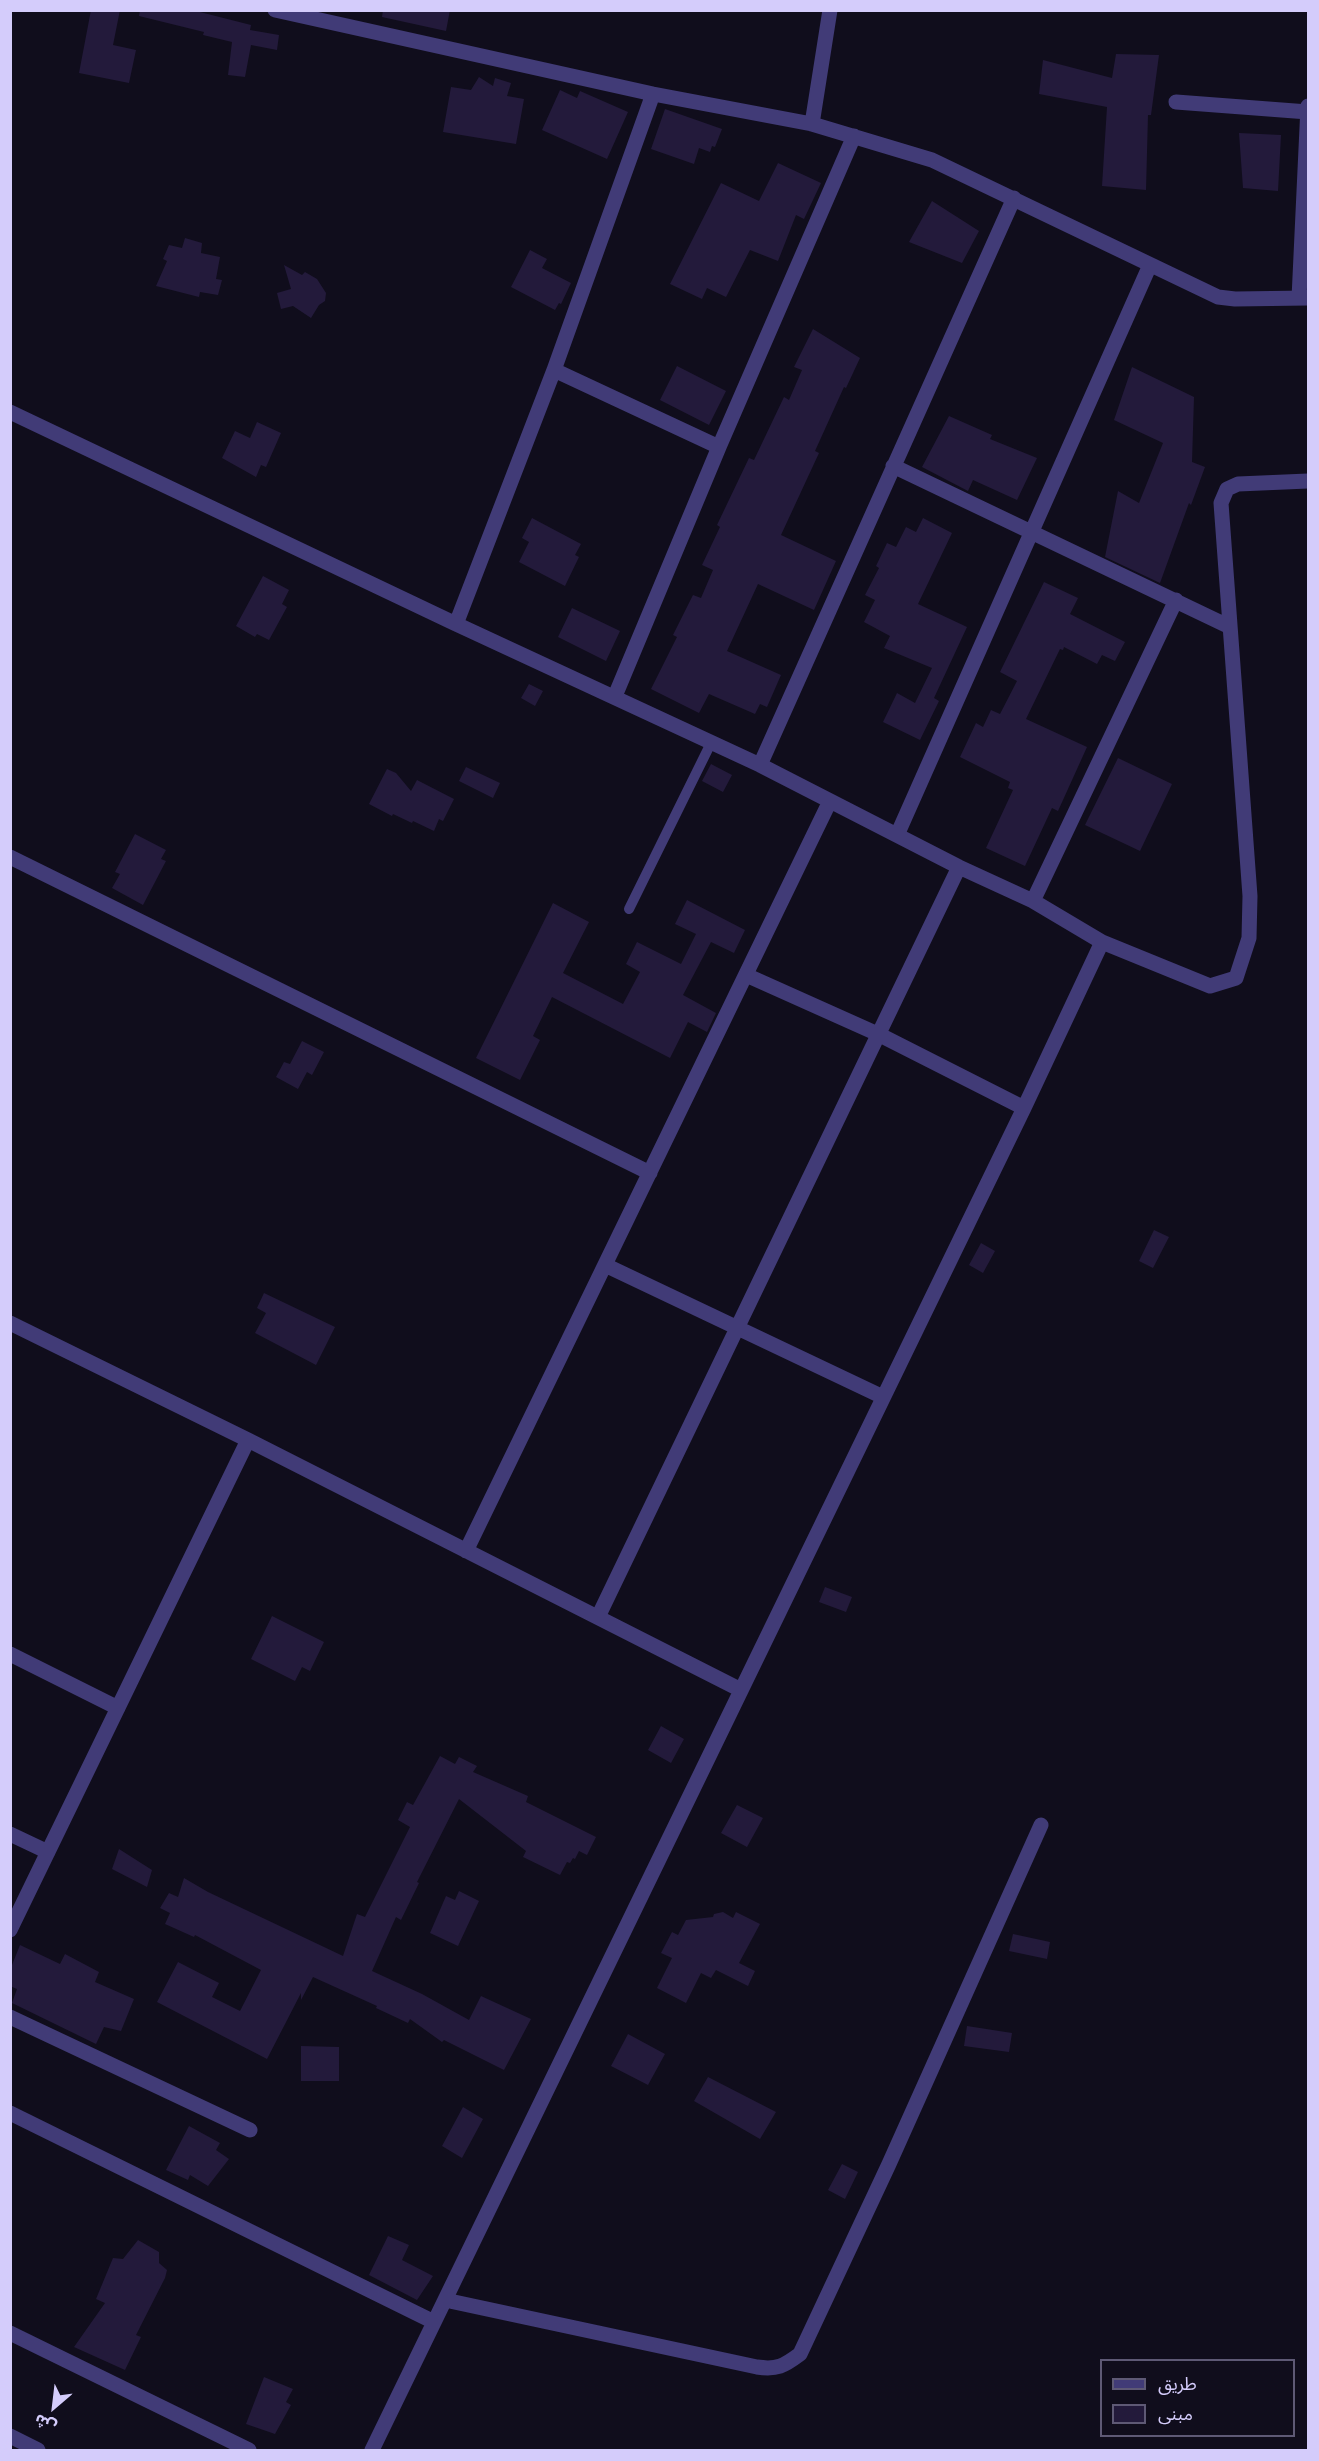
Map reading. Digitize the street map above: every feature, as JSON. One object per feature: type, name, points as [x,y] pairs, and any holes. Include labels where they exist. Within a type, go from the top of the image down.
[{"type":"street","points":[[276,10],[653,94],[812,124],[854,136],[932,160],[1218,297],[1304,298],[1308,106]]},
{"type":"street","points":[[812,124],[831,10]]},
{"type":"street","points":[[456,624],[554,370],[653,94]]},
{"type":"street","points":[[1176,102],[1308,112]]},
{"type":"street","points":[[615,696],[719,447],[854,136]]},
{"type":"street","points":[[760,765],[1014,198]]},
{"type":"street","points":[[898,833],[1030,530],[1150,265]]},
{"type":"street","points":[[554,370],[719,447]]},
{"type":"street","points":[[10,412],[456,624],[760,765],[898,833],[959,867],[1033,901],[1102,942],[1210,986],[1236,978],[1249,938],[1250,896],[1221,503],[1227,489],[1238,484],[1308,481]]},
{"type":"street","points":[[893,466],[1230,627]]},
{"type":"street","points":[[1033,901],[1176,600]]},
{"type":"street","points":[[466,1551],[830,801]]},
{"type":"street","points":[[10,857],[650,1173]]},
{"type":"street","points":[[598,1617],[959,867]]},
{"type":"street","points":[[372,2451],[1024,1108],[1102,942]]},
{"type":"street","points":[[746,975],[880,1035],[1024,1108]]},
{"type":"street","points":[[605,1265],[883,1397]]},
{"type":"street","points":[[10,1323],[248,1440],[741,1690]]},
{"type":"street","points":[[10,1930],[248,1440]]},
{"type":"street","points":[[10,1654],[118,1708]]},
{"type":"street","points":[[445,2300],[757,2367],[773,2369],[787,2364],[800,2354],[889,2164],[1041,1825]]},
{"type":"street","points":[[10,1834],[48,1852]]},
{"type":"street","points":[[10,2017],[250,2130]]},
{"type":"street","points":[[10,2113],[434,2322]]},
{"type":"street","points":[[10,2333],[249,2451]]},
{"type":"street","points":[[10,2436],[38,2451]]},
{"type":"lane","points":[[629,909],[711,743]]},
{"type":"building","points":[[91,10],[120,10],[113,45],[136,50],[129,83],[79,73]]},
{"type":"building","points":[[140,10],[192,10],[251,25],[250,30],[279,35],[277,50],[251,45],[245,77],[228,75],[232,42],[203,35],[204,32],[139,16]]},
{"type":"building","points":[[383,10],[450,10],[446,31],[382,17]]},
{"type":"building","points":[[1116,54],[1159,55],[1151,115],[1148,115],[1146,190],[1102,186],[1107,107],[1039,94],[1043,60],[1112,78]]},
{"type":"building","points":[[479,77],[493,86],[495,78],[511,83],[507,96],[524,99],[516,144],[443,132],[451,87],[471,90]]},
{"type":"building","points":[[560,90],[577,98],[580,91],[628,112],[607,159],[542,130]]},
{"type":"building","points":[[665,109],[722,129],[715,147],[712,146],[710,152],[699,148],[694,164],[651,149]]},
{"type":"building","points":[[1239,133],[1281,135],[1278,191],[1243,188]]},
{"type":"building","points":[[778,163],[821,183],[804,219],[796,215],[778,261],[750,250],[726,297],[707,288],[702,299],[670,284],[721,183],[759,201]]},
{"type":"building","points":[[932,201],[979,231],[962,263],[909,242]]},
{"type":"building","points":[[185,238],[202,243],[201,253],[220,257],[216,279],[222,280],[218,295],[200,292],[199,297],[156,286],[167,261],[163,259],[169,245],[182,248]]},
{"type":"building","points":[[530,250],[547,259],[542,268],[571,283],[561,304],[559,303],[555,310],[511,287]]},
{"type":"building","points":[[284,265],[302,275],[305,272],[317,279],[326,293],[325,301],[319,305],[311,318],[293,306],[281,309],[277,293],[291,289]]},
{"type":"building","points":[[813,329],[860,358],[815,451],[819,453],[781,535],[836,561],[814,610],[758,584],[727,651],[781,675],[767,707],[760,704],[755,714],[709,694],[699,713],[651,689],[677,637],[673,635],[693,595],[701,598],[713,570],[702,565],[720,527],[717,525],[749,458],[754,460],[784,397],[789,400],[802,370],[794,367]]},
{"type":"building","points":[[677,366],[726,391],[709,425],[660,400]]},
{"type":"building","points":[[1132,367],[1194,397],[1192,462],[1205,467],[1191,505],[1189,503],[1160,583],[1105,557],[1118,491],[1139,503],[1163,443],[1114,420]]},
{"type":"building","points":[[949,416],[992,435],[990,439],[1037,458],[1017,500],[973,480],[968,491],[922,467]]},
{"type":"building","points":[[257,422],[281,433],[266,467],[261,465],[256,477],[222,458],[235,431],[250,438]]},
{"type":"building","points":[[532,518],[581,544],[575,555],[579,557],[565,586],[519,562],[529,542],[522,538]]},
{"type":"building","points":[[923,518],[952,533],[918,604],[967,627],[934,698],[939,701],[920,740],[883,722],[897,693],[915,703],[932,668],[884,648],[890,636],[864,622],[875,600],[865,595],[879,568],[876,566],[887,543],[896,547],[906,527],[916,532]]},
{"type":"building","points":[[263,576],[289,590],[282,604],[287,607],[269,640],[257,634],[255,637],[236,626]]},
{"type":"building","points":[[1044,582],[1078,598],[1070,614],[1125,642],[1115,661],[1102,655],[1097,664],[1064,647],[1063,650],[1060,649],[1026,719],[1087,747],[1058,811],[1052,808],[1025,866],[986,848],[1013,790],[1008,788],[1010,782],[960,757],[976,723],[983,727],[991,710],[1000,714],[1017,681],[1000,672]]},
{"type":"building","points":[[572,608],[620,631],[606,661],[558,637]]},
{"type":"building","points":[[529,684],[543,691],[535,706],[521,698]]},
{"type":"building","points":[[1118,758],[1172,784],[1140,851],[1085,825]]},
{"type":"building","points":[[711,764],[732,775],[723,792],[702,781]]},
{"type":"building","points":[[466,767],[500,783],[493,798],[459,781]]},
{"type":"building","points":[[387,769],[396,773],[411,791],[417,780],[454,799],[443,821],[439,819],[434,831],[413,821],[412,823],[393,814],[392,816],[369,804]]},
{"type":"building","points":[[135,834],[166,850],[161,859],[166,861],[143,905],[112,888],[120,874],[115,872]]},
{"type":"building","points":[[687,900],[745,930],[734,953],[711,942],[683,995],[716,1013],[707,1032],[688,1022],[670,1058],[552,997],[533,1036],[540,1040],[520,1080],[476,1058],[553,903],[589,922],[563,973],[623,1004],[640,972],[626,964],[637,942],[681,964],[696,934],[675,924]]},
{"type":"building","points":[[302,1041],[324,1052],[312,1075],[307,1072],[298,1089],[276,1077],[284,1062],[290,1064]]},
{"type":"building","points":[[1154,1230],[1169,1237],[1153,1268],[1139,1261]]},
{"type":"building","points":[[981,1243],[995,1251],[983,1273],[969,1265]]},
{"type":"building","points":[[264,1293],[335,1327],[316,1365],[255,1333],[266,1313],[257,1308]]},
{"type":"building","points":[[825,1587],[852,1597],[846,1612],[819,1602]]},
{"type":"building","points":[[272,1616],[324,1642],[310,1671],[302,1667],[295,1681],[251,1659]]},
{"type":"building","points":[[661,1726],[684,1739],[671,1763],[648,1750]]},
{"type":"building","points":[[440,1756],[455,1764],[459,1757],[477,1766],[473,1772],[528,1796],[526,1802],[596,1837],[587,1855],[579,1851],[575,1859],[573,1858],[570,1863],[567,1862],[560,1875],[523,1857],[526,1851],[459,1799],[417,1882],[419,1883],[401,1920],[396,1917],[372,1971],[422,1994],[469,2020],[481,1996],[531,2019],[504,2070],[444,2040],[442,2042],[410,2019],[408,2023],[313,1977],[301,2000],[301,1993],[267,2059],[157,2002],[178,1962],[219,1983],[212,1997],[240,2011],[261,1970],[195,1935],[194,1937],[165,1924],[170,1913],[160,1908],[169,1893],[178,1897],[184,1878],[208,1892],[343,1956],[357,1914],[365,1917],[410,1827],[398,1820],[407,1802],[413,1805]]},
{"type":"building","points":[[737,1805],[763,1818],[747,1847],[721,1833]]},
{"type":"building","points":[[119,1849],[152,1870],[147,1887],[112,1869]]},
{"type":"building","points":[[459,1891],[479,1901],[458,1946],[430,1933],[446,1896],[455,1900]]},
{"type":"building","points":[[723,1912],[733,1918],[736,1912],[760,1924],[739,1963],[755,1971],[748,1986],[716,1970],[711,1978],[701,1973],[686,2003],[657,1988],[672,1958],[661,1953],[672,1932],[678,1935],[686,1920],[713,1917],[714,1914]]},
{"type":"building","points":[[1013,1934],[1050,1942],[1047,1959],[1009,1951]]},
{"type":"building","points":[[20,1945],[60,1964],[65,1954],[99,1972],[95,1982],[134,1999],[121,2031],[104,2027],[96,2044],[12,2003],[17,1989],[10,1986],[10,1970]]},
{"type":"building","points":[[967,2026],[1012,2033],[1009,2052],[964,2046]]},
{"type":"building","points":[[628,2034],[665,2054],[648,2085],[611,2066]]},
{"type":"building","points":[[301,2046],[339,2047],[339,2081],[301,2081]]},
{"type":"building","points":[[708,2077],[776,2112],[760,2139],[694,2101]]},
{"type":"building","points":[[463,2107],[483,2119],[462,2158],[442,2146]]},
{"type":"building","points":[[189,2126],[220,2143],[216,2150],[229,2159],[208,2186],[190,2175],[188,2180],[166,2170]]},
{"type":"building","points":[[842,2164],[858,2172],[845,2199],[828,2190]]},
{"type":"building","points":[[388,2236],[409,2245],[402,2260],[433,2276],[417,2300],[369,2275]]},
{"type":"building","points":[[138,2240],[159,2252],[159,2263],[167,2270],[136,2335],[141,2337],[125,2370],[74,2347],[105,2303],[96,2299],[113,2258],[123,2259]]},
{"type":"building","points":[[264,2377],[293,2389],[286,2402],[291,2405],[275,2434],[246,2424]]}]
